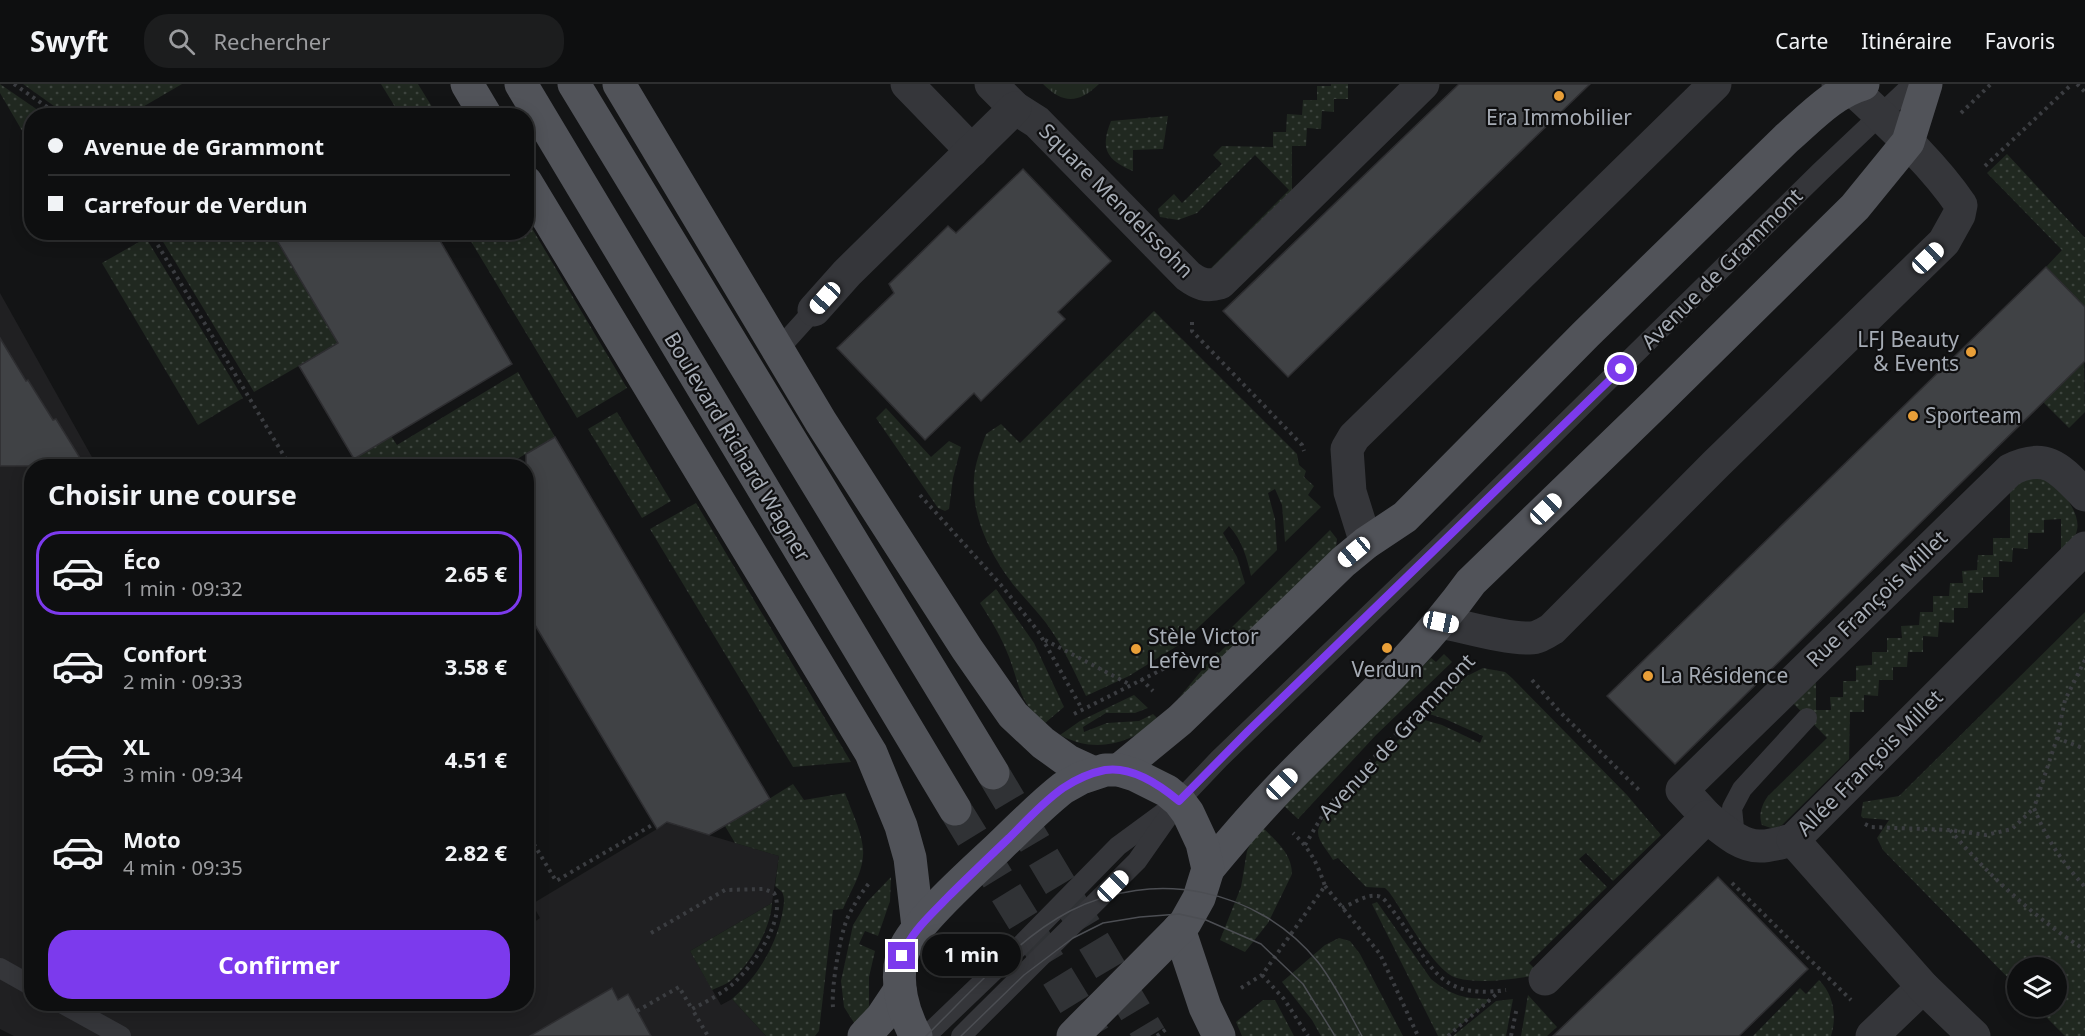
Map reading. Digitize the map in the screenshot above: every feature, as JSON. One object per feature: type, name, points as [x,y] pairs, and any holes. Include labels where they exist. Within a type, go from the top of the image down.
[{"type":"main road","points":[[467,84],[481,108]]},
{"type":"main road","name":"Boulevard Richard Wagner","points":[[521,84],[955,809]]},
{"type":"main road","points":[[574,84],[993,773]]},
{"type":"main road","points":[[619,84],[777,351],[967,649],[1013,715],[1043,743],[1068,761],[1152,783],[1167,791],[1188,813],[1206,855],[1208,869]]},
{"type":"main road","points":[[1073,1036],[1179,929],[1197,904],[1208,869],[1282,784],[1424,642],[1471,582],[1855,207],[1908,142],[1926,84]]},
{"type":"main road","name":"Avenue de Grammont","points":[[900,990],[902,956],[907,942],[918,927],[969,876],[1051,798],[1072,782],[1106,772],[1180,720],[1343,562],[1366,543],[1405,517],[1586,334],[1787,138],[1851,85]]},
{"type":"main road","points":[[534,195],[871,753],[901,826],[910,858],[918,927]]},
{"type":"main road","points":[[1179,929],[1205,1007],[1219,1036]]},
{"type":"main road","points":[[864,1036],[882,1017],[900,990]]},
{"type":"main road","points":[[900,990],[909,1022],[916,1036]]},
{"type":"street","points":[[907,84],[972,151]]},
{"type":"street","points":[[814,310],[848,273],[1014,108],[991,84]]},
{"type":"street","name":"Square Mendelssohn","points":[[1014,108],[1037,122],[1188,276],[1201,285],[1211,286],[1220,283],[1423,84]]},
{"type":"street","points":[[1366,543],[1350,492],[1347,449],[1354,437],[1715,84]]},
{"type":"street","name":"Avenue de Grammont","points":[[1441,622],[1530,638],[1552,629],[1716,464],[1944,242],[1959,215],[1961,205],[1947,185],[1908,142],[1851,85]]},
{"type":"street","name":"Rue François Millet","points":[[1793,840],[1752,846],[1735,838],[1697,828],[1682,790],[2010,470],[2025,462],[2049,464],[2062,470],[2085,495]]},
{"type":"street","name":"Allée François Millet","points":[[1974,1036],[1923,987],[1793,840],[2085,548]]},
{"type":"street","points":[[1545,979],[1697,828]]},
{"type":"street","points":[[1872,1036],[1923,987]]},
{"type":"lane","name":"Avenue de Grammont","points":[[926,1036],[1022,944],[1118,846],[1179,801],[1820,172],[1913,84]]},
{"type":"lane","points":[[777,351],[814,310]]},
{"type":"lane","points":[[1735,838],[1732,808],[1742,789],[1807,718]]},
{"type":"lane","name":"Avenue de Grammont","points":[[961,1036],[1137,861],[1179,801]]},
{"type":"lane","points":[[0,968],[24,982]]},
{"type":"lane","points":[[76,1011],[121,1036]]},
{"type":"path","points":[[14,84],[48,108]]},
{"type":"path","points":[[1957,117],[1990,84]]},
{"type":"path","points":[[1979,172],[2072,84]]},
{"type":"path","points":[[2077,84],[2085,93]]},
{"type":"path","points":[[155,240],[286,459]]},
{"type":"path","points":[[1188,276],[1192,331],[1302,445],[1306,456]]},
{"type":"path","name":"Avenue de Grammont","points":[[1434,695],[1495,633]]},
{"type":"path","points":[[1045,640],[1130,684]]},
{"type":"path","points":[[1825,808],[1871,827],[1950,830],[1986,835],[2012,829],[2034,808],[2057,738],[2065,700],[2085,660]]},
{"type":"path","points":[[1527,675],[1559,711],[1697,828],[1854,1003]]},
{"type":"path","points":[[1070,716],[1141,679]]},
{"type":"path","name":"Avenue de Grammont","points":[[1325,886],[1317,863],[1305,845],[1328,806],[1418,712]]},
{"type":"path","points":[[2057,738],[2085,749]]},
{"type":"path","points":[[2034,808],[2044,834],[2060,858],[2085,887]]},
{"type":"path","points":[[534,844],[556,881],[654,824]]},
{"type":"path","points":[[1950,830],[2011,895],[2055,931],[2085,950]]},
{"type":"path","points":[[835,1016],[832,1005],[834,978],[846,921],[875,877]]},
{"type":"path","points":[[1233,993],[1262,975],[1325,886],[1380,954],[1418,1036]]},
{"type":"path","points":[[651,933],[725,890],[765,889],[774,893],[778,904],[768,938],[743,975],[728,988],[692,1009]]},
{"type":"path","points":[[1342,908],[1369,897],[1383,898],[1402,923],[1428,966],[1438,976],[1466,991],[1491,993],[1545,979]]},
{"type":"path","points":[[1262,975],[1284,999],[1308,1036]]},
{"type":"path","points":[[637,1011],[679,987],[708,1036]]},
{"type":"path","points":[[1448,1036],[1501,991]]},
{"type":"shaded area","points":[[0,293],[93,459],[24,459],[24,1011],[534,1011],[534,922],[540,918],[534,903],[672,820],[675,825],[779,856],[772,903],[690,951],[721,1005],[732,999],[766,1036],[14,1036],[0,1029]]},
{"type":"green space","points":[[0,84],[35,108],[24,108],[24,134],[0,93]]},
{"type":"green space","points":[[23,84],[182,84],[141,108],[57,108]]},
{"type":"green space","points":[[381,84],[418,84],[433,108],[396,108]]},
{"type":"green space","points":[[1043,84],[1099,84],[1084,95],[1071,99],[1057,95]]},
{"type":"green space","points":[[1331,84],[1348,84],[1348,99],[1334,99],[1334,112],[1322,111],[1321,129],[1307,128],[1306,146],[1292,146],[1292,193],[1215,270],[1208,271],[1289,190],[1255,155],[1197,213],[1178,220],[1160,217],[1158,209],[1174,194],[1182,203],[1222,164],[1213,155],[1222,146],[1273,147],[1273,132],[1286,132],[1287,114],[1302,115],[1303,100],[1317,100],[1317,86],[1331,86]]},
{"type":"green space","points":[[1168,116],[1163,149],[1133,150],[1133,171],[1111,157],[1106,146],[1106,139],[1111,121]]},
{"type":"green space","points":[[2007,154],[2085,238],[2085,307],[2046,267],[2062,250],[1987,173]]},
{"type":"green space","points":[[534,232],[627,388],[577,418],[470,240],[534,240]]},
{"type":"green space","points":[[142,240],[147,240],[243,398],[198,425],[102,263]]},
{"type":"green space","points":[[162,240],[276,240],[338,343],[254,392]]},
{"type":"green space","points":[[1154,311],[1297,454],[1299,465],[1306,471],[1304,477],[1314,486],[1308,495],[1321,507],[1285,542],[1282,505],[1275,489],[1268,493],[1275,519],[1277,550],[1251,576],[1241,543],[1229,526],[1223,533],[1237,557],[1245,583],[1182,643],[1129,676],[1086,696],[1052,632],[1016,588],[991,551],[976,508],[975,472],[986,434],[1001,424],[1020,443]]},
{"type":"green space","points":[[2084,362],[2085,412],[2069,428],[2043,402]]},
{"type":"green space","points":[[518,372],[555,437],[517,459],[350,459],[391,436],[397,445]]},
{"type":"green space","points":[[886,408],[931,457],[949,441],[961,447],[953,478],[949,509],[945,511],[938,508],[876,418]]},
{"type":"green space","points":[[617,412],[671,501],[642,518],[588,429]]},
{"type":"green space","points":[[2035,477],[2048,480],[2055,485],[2070,502],[2077,524],[2076,534],[2071,543],[2061,553],[2061,519],[2044,520],[2044,533],[2028,533],[2028,549],[2013,548],[2012,562],[1999,561],[1999,577],[1983,577],[1983,593],[1968,593],[1968,608],[1954,608],[1954,623],[1939,622],[1938,637],[1923,636],[1923,652],[1908,652],[1907,667],[1893,667],[1893,680],[1879,680],[1878,696],[1864,695],[1864,712],[1850,712],[1849,759],[1782,825],[1774,829],[1762,825],[1761,810],[1768,796],[1827,738],[1792,702],[1816,679],[1816,710],[1831,710],[1830,697],[1843,697],[1843,681],[1856,681],[1856,666],[1872,665],[1872,652],[1887,652],[1887,638],[1902,638],[1901,626],[1919,625],[1920,612],[1933,612],[1933,596],[1949,596],[1950,583],[1963,583],[1962,571],[1977,570],[1978,555],[1993,555],[1993,538],[2010,538],[2010,488]]},
{"type":"green space","points":[[696,503],[851,762],[793,767],[650,529]]},
{"type":"green space","points":[[1330,530],[1337,539],[1336,549],[1177,700],[1217,652],[1219,653],[1235,637],[1229,630]]},
{"type":"green space","points":[[996,589],[1034,643],[1064,707],[1045,723],[1036,716],[1025,701],[1003,643],[980,603]]},
{"type":"green space","points":[[2085,612],[2085,1036],[2065,1036],[2046,1017],[2067,1017],[2067,957],[2007,957],[2007,977],[1883,850],[1877,838],[1889,820],[1863,818],[1861,816],[1863,802],[1899,796]]},
{"type":"green space","points":[[1444,654],[1452,662],[1376,735],[1298,819],[1282,804],[1431,658],[1436,662]]},
{"type":"green space","points":[[1483,668],[1505,672],[1512,678],[1627,795],[1661,835],[1613,881],[1586,853],[1579,859],[1607,887],[1529,963],[1541,975],[1477,981],[1457,978],[1439,965],[1389,892],[1385,888],[1366,887],[1338,858],[1333,860],[1318,836],[1318,832],[1321,823],[1331,809],[1421,719],[1442,725],[1480,743],[1483,736],[1426,713],[1467,676]]},
{"type":"green space","points":[[1134,695],[1148,708],[1135,713],[1106,713],[1083,727],[1084,732],[1107,723],[1139,721],[1153,714],[1161,722],[1112,744],[1087,744],[1060,735],[1080,721]]},
{"type":"green space","points":[[793,784],[804,800],[845,793],[860,833],[863,856],[858,876],[843,909],[833,910],[819,1031],[815,1036],[766,1036],[732,999],[764,961],[779,927],[784,901],[782,892],[775,886],[779,856],[735,843],[725,826]]},
{"type":"green space","points":[[1261,826],[1286,853],[1292,874],[1268,923],[1245,952],[1220,940],[1241,887],[1247,851]]},
{"type":"green space","points":[[891,877],[890,901],[878,936],[865,931],[859,944],[875,951],[869,977],[869,1010],[856,1026],[844,1007],[841,981],[853,925],[867,902]]},
{"type":"green space","points":[[1377,902],[1431,979],[1459,995],[1491,999],[1448,1036],[1438,1036],[1372,904]]},
{"type":"green space","points":[[772,903],[768,924],[752,957],[729,982],[712,990],[690,951]]},
{"type":"green space","points":[[1339,938],[1350,941],[1360,954],[1403,1036],[1321,1036],[1312,1020],[1282,982],[1325,945]]},
{"type":"green space","points":[[1819,980],[1828,992],[1833,1007],[1834,1021],[1831,1036],[1753,1036],[1800,988],[1806,994]]},
{"type":"green space","points":[[1528,995],[1557,1027],[1547,1036],[1521,1036]]},
{"type":"green space","points":[[1513,999],[1506,1036],[1453,1036],[1496,1001]]},
{"type":"green space","points":[[1263,1000],[1275,1000],[1294,1036],[1242,1036],[1236,1022]]},
{"type":"building","points":[[1459,84],[1590,84],[1288,377],[1223,311]]},
{"type":"building","points":[[1023,169],[1111,261],[1058,312],[1065,319],[981,401],[974,393],[925,440],[837,348],[894,293],[889,284],[948,226],[956,233]]},
{"type":"building","points":[[277,240],[440,240],[512,364],[354,459],[299,366],[338,343]]},
{"type":"building","points":[[2046,267],[2085,307],[2085,361],[1675,764],[1607,696]]},
{"type":"building","points":[[0,338],[26,381],[28,380],[53,420],[56,419],[81,459],[24,459],[24,466],[0,466]]},
{"type":"building","points":[[555,437],[770,799],[709,835],[667,822],[657,829],[534,623],[534,459],[526,459],[526,454]]},
{"type":"building","points":[[1718,877],[1808,969],[1739,1036],[1553,1036]]},
{"type":"building","points":[[612,988],[618,1000],[628,994],[651,1036],[530,1036]]},
{"type":"tunnel","points":[[993,773],[1150,1036]]},
{"type":"tunnel","points":[[955,809],[1094,1036]]},
{"type":"tram line","points":[[926,1036],[994,968],[1051,922],[1070,911],[1102,898],[1136,890],[1170,889],[1203,893],[1235,902],[1266,917],[1294,937],[1324,970],[1362,1036]]},
{"type":"tram line","points":[[961,1036],[1024,975],[1073,938],[1103,923],[1179,914],[1206,920],[1261,944],[1303,984],[1335,1036]]},
{"type":"place","name":"Era Immobilier","points":[[1559,96]]},
{"type":"place","name":"LFJ Beauty & Events","points":[[1971,352]]},
{"type":"place","name":"Sporteam","points":[[1913,416]]},
{"type":"place","name":"Verdun","points":[[1387,648]]},
{"type":"place","name":"Stèle Victor Lefèvre","points":[[1136,649]]},
{"type":"place","name":"La Résidence","points":[[1648,676]]},
{"type":"route","points":[[902,956],[907,942],[918,927],[1051,798],[1072,782],[1105,770],[1119,770],[1152,783],[1179,801],[1219,759],[1621,369]]}]
